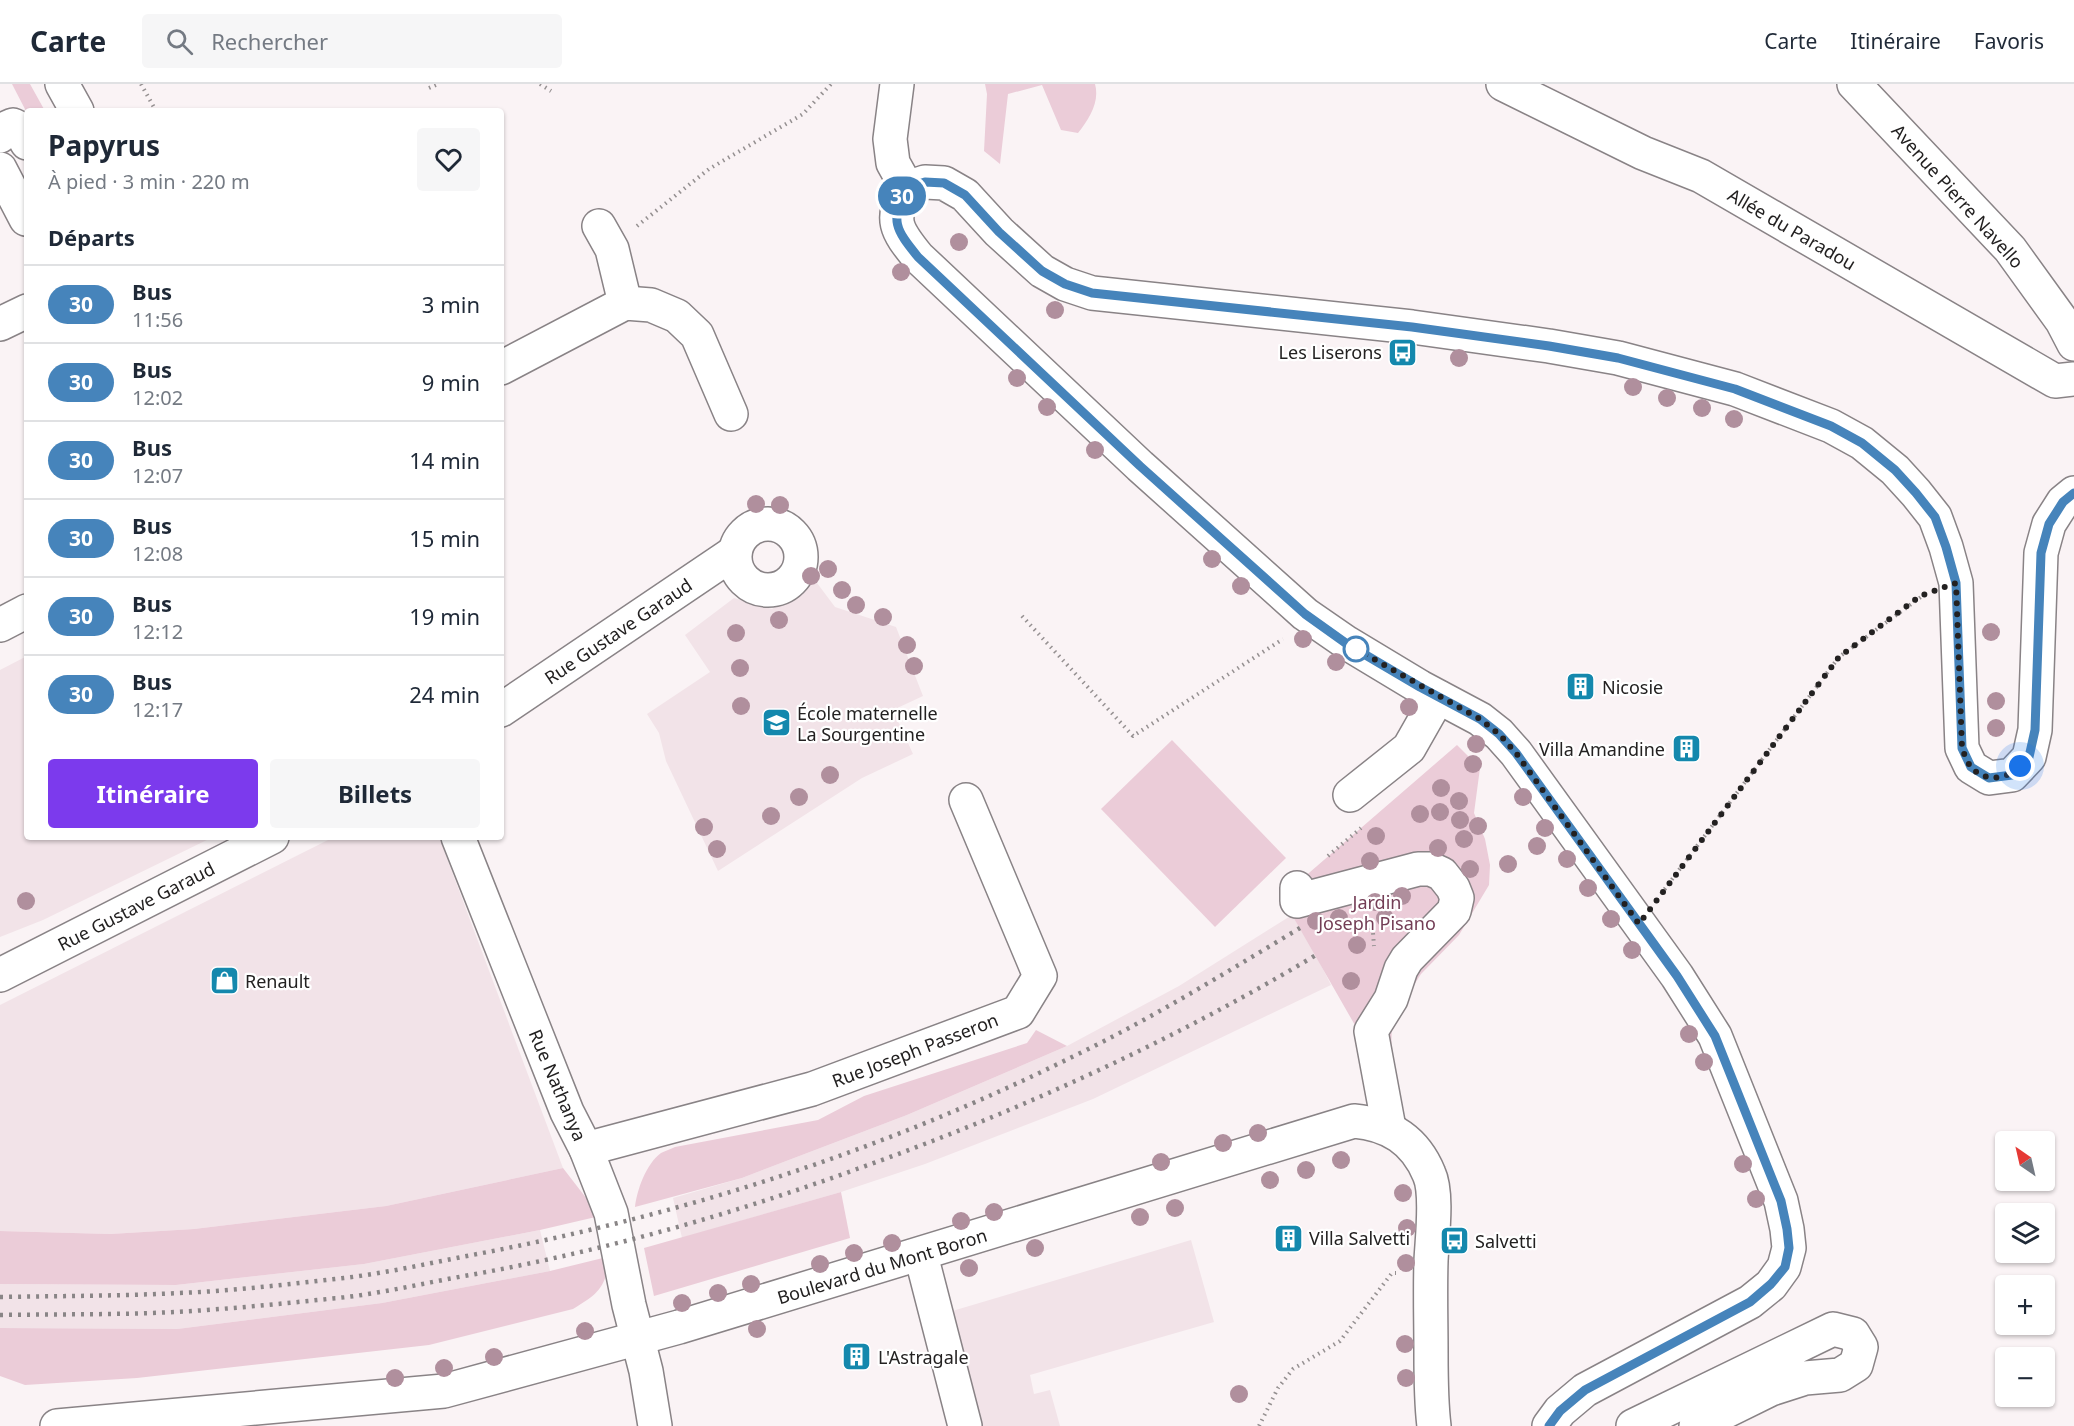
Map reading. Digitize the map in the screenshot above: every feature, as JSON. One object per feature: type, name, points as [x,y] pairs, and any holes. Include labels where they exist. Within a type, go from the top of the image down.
[{"type":"street","points":[[62,84],[75,108]]},
{"type":"street","points":[[897,84],[890,139],[893,163],[907,188]]},
{"type":"street","name":"Allée du Paradou","points":[[1503,84],[1643,153],[1701,176],[2055,381],[2074,379]]},
{"type":"street","name":"Avenue Pierre Navello","points":[[1854,84],[2010,249],[2062,321],[2074,344]]},
{"type":"street","points":[[0,136],[4,129],[13,125],[19,128],[24,137]]},
{"type":"street","points":[[0,169],[24,215]]},
{"type":"street","points":[[1549,1426],[1560,1411],[1585,1390],[1750,1302],[1771,1284],[1785,1267],[1789,1248],[1781,1201],[1715,1036],[1697,1005],[1516,753],[1499,734],[1480,719],[1347,644],[1305,614],[1140,466],[918,257],[904,240],[896,221],[898,205],[907,188],[925,182],[944,183],[965,195],[999,232],[1042,271],[1065,284],[1092,293],[1366,321],[1549,346],[1618,358],[1735,389],[1831,426],[1862,443],[1895,470],[1935,517],[1956,583],[1962,748],[1971,767],[1989,778],[2012,775],[2029,757],[2035,730],[2041,553],[2049,524],[2063,502],[2074,494]]},
{"type":"street","points":[[606,238],[625,303]]},
{"type":"street","points":[[504,366],[625,303],[651,305],[677,316],[697,335],[731,414]]},
{"type":"street","points":[[0,324],[24,312]]},
{"type":"street","name":"Rue Gustave Garaud","points":[[504,708],[735,552],[744,534],[752,528],[772,524],[791,532],[801,552],[801,563],[790,590],[756,588],[747,583],[739,573],[735,552]]},
{"type":"street","points":[[0,625],[24,613]]},
{"type":"street","points":[[1350,795],[1408,748],[1438,696]]},
{"type":"street","name":"Rue Joseph Passeron","points":[[586,1149],[812,1089],[1018,1012],[1040,976],[966,800]]},
{"type":"street","name":"Rue Gustave Garaud","points":[[0,975],[266,840]]},
{"type":"street","name":"Rue Nathanya","points":[[459,840],[567,1112],[586,1149],[611,1213],[656,1426]]},
{"type":"street","points":[[1297,888],[1297,901],[1426,868],[1446,878],[1457,898],[1454,911],[1407,959],[1401,969],[1391,999],[1371,1031],[1389,1128],[1403,1139],[1418,1156],[1430,1175],[1433,1202],[1430,1292],[1431,1406],[1434,1426]]},
{"type":"street","name":"Boulevard du Mont Boron","points":[[57,1426],[444,1391],[638,1339],[921,1255],[1354,1121],[1389,1128]]},
{"type":"street","points":[[921,1255],[965,1426]]},
{"type":"street","points":[[1633,1426],[1833,1329],[1853,1334],[1861,1347],[1857,1365],[1840,1375],[1806,1378],[1771,1389],[1696,1426]]},
{"type":"path","points":[[141,84],[154,108]]},
{"type":"path","points":[[429,88],[438,84]]},
{"type":"path","points":[[540,84],[551,91]]},
{"type":"path","points":[[606,238],[628,233],[709,169],[803,114],[831,84]]},
{"type":"path","points":[[1639,924],[1839,657],[1920,596],[1956,583]]},
{"type":"path","points":[[1022,616],[1133,736],[1287,637],[1305,614]]},
{"type":"path","points":[[1336,891],[1364,915],[1373,933],[1375,948]]},
{"type":"path","points":[[1259,1426],[1278,1388],[1293,1369],[1340,1341],[1392,1273]]},
{"type":"shaded area","name":"École maternelle La Sourgentine","points":[[814,579],[835,607],[896,627],[923,696],[893,710],[913,754],[862,778],[718,871],[666,761],[659,733],[647,714],[710,672],[685,635],[734,598],[772,609]]},
{"type":"shaded area","points":[[24,658],[24,840],[207,840],[43,920],[0,937],[0,670]]},
{"type":"shaded area","points":[[328,840],[440,840],[563,1168],[386,1206],[194,1229],[110,1234],[0,1231],[0,1005]]},
{"type":"shaded area","points":[[1292,915],[1331,985],[1093,1099],[925,1164],[841,1192],[682,1238],[673,1198],[742,1178],[907,1115],[1067,1046],[1179,986]]},
{"type":"shaded area","points":[[540,1230],[550,1271],[382,1303],[177,1329],[0,1328],[0,1284],[176,1285],[364,1264]]},
{"type":"shaded area","points":[[1191,1240],[1214,1322],[1030,1375],[1034,1394],[1050,1390],[1060,1426],[979,1426],[949,1312]]},
{"type":"green space","points":[[12,84],[30,84],[43,108],[24,108]]},
{"type":"green space","points":[[985,84],[1095,84],[1095,104],[1078,133],[1061,130],[1042,85],[1008,94],[1000,164],[984,151],[987,94]]},
{"type":"green space","points":[[1172,740],[1286,858],[1215,927],[1101,809]]},
{"type":"green space","name":"Jardin Joseph Pisano","points":[[1457,745],[1480,768],[1474,813],[1485,839],[1490,865],[1489,885],[1459,935],[1421,974],[1392,1019],[1391,1059],[1360,1034],[1292,915],[1302,879]]},
{"type":"green space","points":[[1036,1030],[1067,1046],[907,1115],[742,1178],[635,1207],[640,1185],[647,1170],[663,1152],[675,1147],[818,1120],[864,1096],[1027,1043]]},
{"type":"green space","points":[[563,1168],[600,1216],[364,1264],[176,1285],[0,1284],[0,1231],[110,1234],[194,1229],[386,1206]]},
{"type":"green space","points":[[841,1192],[850,1238],[654,1296],[644,1248]]},
{"type":"green space","points":[[611,1256],[600,1288],[573,1309],[429,1345],[137,1378],[25,1385],[0,1376],[0,1328],[177,1329],[382,1303],[550,1271]]},
{"type":"railway","points":[[0,1297],[200,1292],[360,1276],[549,1239],[703,1200],[854,1151],[1000,1091],[1130,1027],[1300,928]]},
{"type":"railway","points":[[0,1315],[174,1312],[347,1297],[569,1255],[666,1230],[809,1186],[976,1124],[1149,1046],[1206,1017],[1316,955]]},
{"type":"bus line","name":"30","points":[[1549,1426],[1560,1411],[1585,1390],[1750,1302],[1771,1284],[1785,1267],[1789,1248],[1781,1201],[1715,1036],[1677,976],[1516,753],[1499,734],[1480,719],[1347,644],[1305,614],[1140,466],[918,257],[904,240],[896,221],[898,205],[907,188],[925,182],[944,183],[965,195],[999,232],[1042,271],[1065,284],[1092,293],[1366,321],[1549,346],[1618,358],[1735,389],[1831,426],[1862,443],[1895,470],[1935,517],[1956,583],[1962,748],[1971,767],[1989,778],[2012,775],[2029,757],[2035,730],[2041,553],[2049,524],[2063,502],[2074,493]]},
{"type":"place","name":"Les Liserons","points":[[1403,352]]},
{"type":"place","name":"Nicosie","points":[[1581,687]]},
{"type":"place","name":"École maternelle La Sourgentine","points":[[776,723]]},
{"type":"place","name":"Villa Amandine","points":[[1686,749]]},
{"type":"place","name":"Renault","points":[[224,981]]},
{"type":"place","name":"Villa Salvetti","points":[[1288,1238]]},
{"type":"place","name":"Salvetti","points":[[1454,1241]]},
{"type":"place","name":"L'Astragale","points":[[857,1357]]},
{"type":"route","points":[[1356,649],[1480,719],[1499,734],[1516,753],[1639,924],[1839,657],[1920,596],[1956,583],[1962,748],[1971,767],[1989,778],[2012,775],[2020,766]]}]
